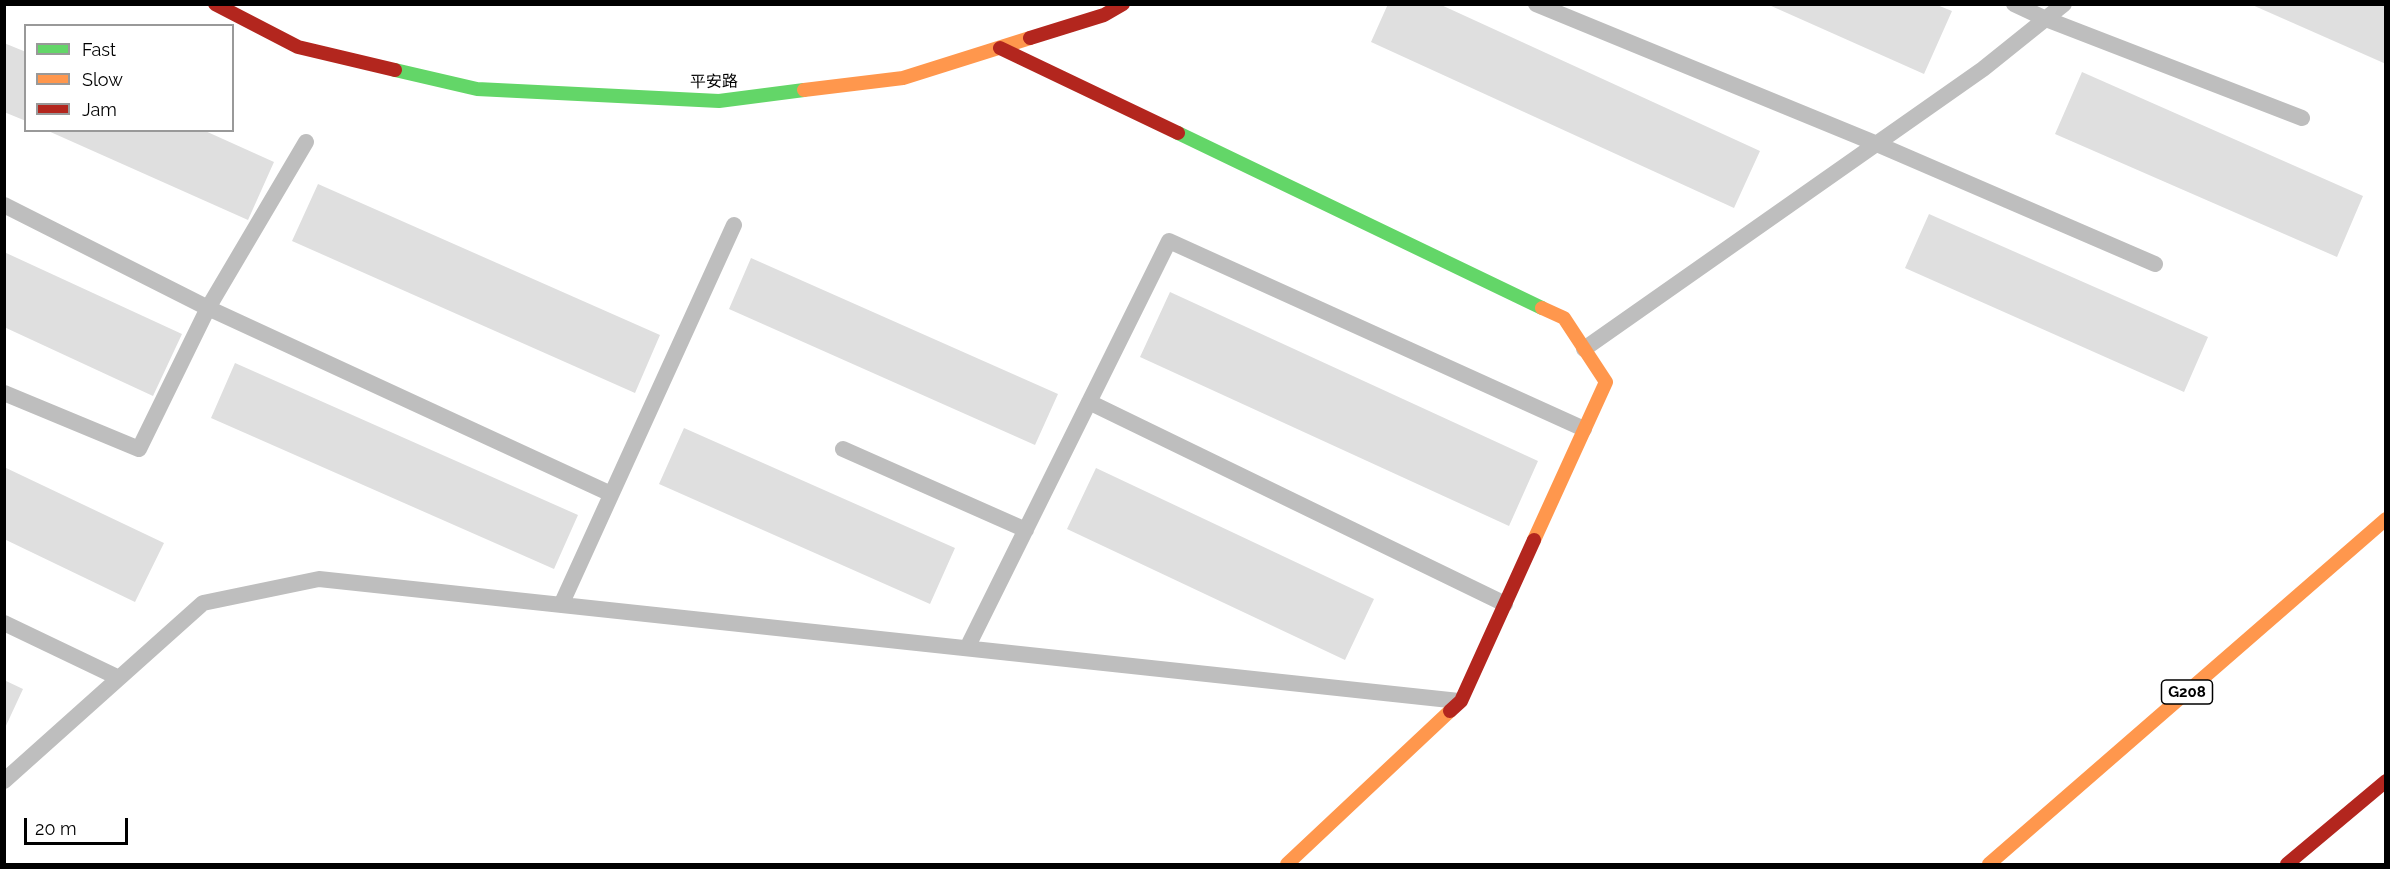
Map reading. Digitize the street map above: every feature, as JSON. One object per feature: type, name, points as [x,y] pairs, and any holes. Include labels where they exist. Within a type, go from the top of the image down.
[{"type":"main road","name":"平安路","points":[[215,4],[298,47],[477,89],[719,101],[903,78],[1104,15],[1123,4]]},
{"type":"main road","points":[[1000,48],[1564,318],[1606,382],[1461,701],[1287,864]]},
{"type":"main road","name":"G208","points":[[1989,864],[2385,519]]},
{"type":"main road","points":[[2287,864],[2385,781]]},
{"type":"lane","points":[[1536,4],[1877,144],[2155,264]]},
{"type":"lane","points":[[2014,4],[2046,19],[2302,118]]},
{"type":"lane","points":[[1584,349],[1983,69],[2064,4]]},
{"type":"lane","points":[[4,393],[139,449],[208,308],[306,142]]},
{"type":"lane","points":[[4,204],[208,308],[611,494]]},
{"type":"lane","points":[[561,605],[734,225]]},
{"type":"lane","points":[[967,648],[1169,241],[1584,429]]},
{"type":"lane","points":[[1089,402],[1505,604]]},
{"type":"lane","points":[[843,449],[1026,530]]},
{"type":"lane","points":[[4,781],[203,603],[319,579],[1461,701]]},
{"type":"lane","points":[[4,623],[119,678]]},
{"type":"building","points":[[1388,4],[1439,4],[1760,151],[1734,208],[1371,42]]},
{"type":"building","points":[[2250,4],[2386,4],[2386,64]]},
{"type":"building","points":[[1769,5],[1937,5],[1952,11],[1924,74]]},
{"type":"building","points":[[4,43],[24,51],[24,120],[4,112]]},
{"type":"building","points":[[2082,72],[2363,196],[2337,257],[2055,134]]},
{"type":"building","points":[[50,132],[207,132],[274,162],[248,220]]},
{"type":"building","points":[[318,184],[660,335],[635,393],[292,241]]},
{"type":"building","points":[[1929,214],[2208,337],[2184,392],[1905,268]]},
{"type":"building","points":[[4,252],[182,334],[153,396],[4,327]]},
{"type":"building","points":[[751,258],[1058,394],[1035,445],[729,309]]},
{"type":"building","points":[[1170,292],[1538,461],[1509,526],[1140,357]]},
{"type":"building","points":[[235,363],[578,515],[554,569],[211,418]]},
{"type":"building","points":[[684,428],[955,548],[930,604],[659,484]]},
{"type":"building","points":[[4,467],[164,543],[135,602],[4,539]]},
{"type":"building","points":[[1096,468],[1374,599],[1345,660],[1067,529]]},
{"type":"building","points":[[4,680],[23,689],[4,730]]},
{"type":"traffic: fast","points":[[395,70],[477,89],[719,101],[804,90]]},
{"type":"traffic: fast","points":[[1178,133],[1542,308]]},
{"type":"traffic: slow","points":[[804,90],[903,78],[1030,38]]},
{"type":"traffic: slow","points":[[1534,540],[1606,382],[1564,318],[1542,308]]},
{"type":"traffic: slow","points":[[1989,864],[2386,519]]},
{"type":"traffic: slow","points":[[1287,864],[1450,711]]},
{"type":"traffic: jam","points":[[215,4],[298,47],[395,70]]},
{"type":"traffic: jam","points":[[1030,38],[1104,15],[1123,4]]},
{"type":"traffic: jam","points":[[1000,48],[1178,133]]},
{"type":"traffic: jam","points":[[1450,711],[1461,701],[1534,540]]},
{"type":"traffic: jam","points":[[2287,864],[2386,781]]}]
